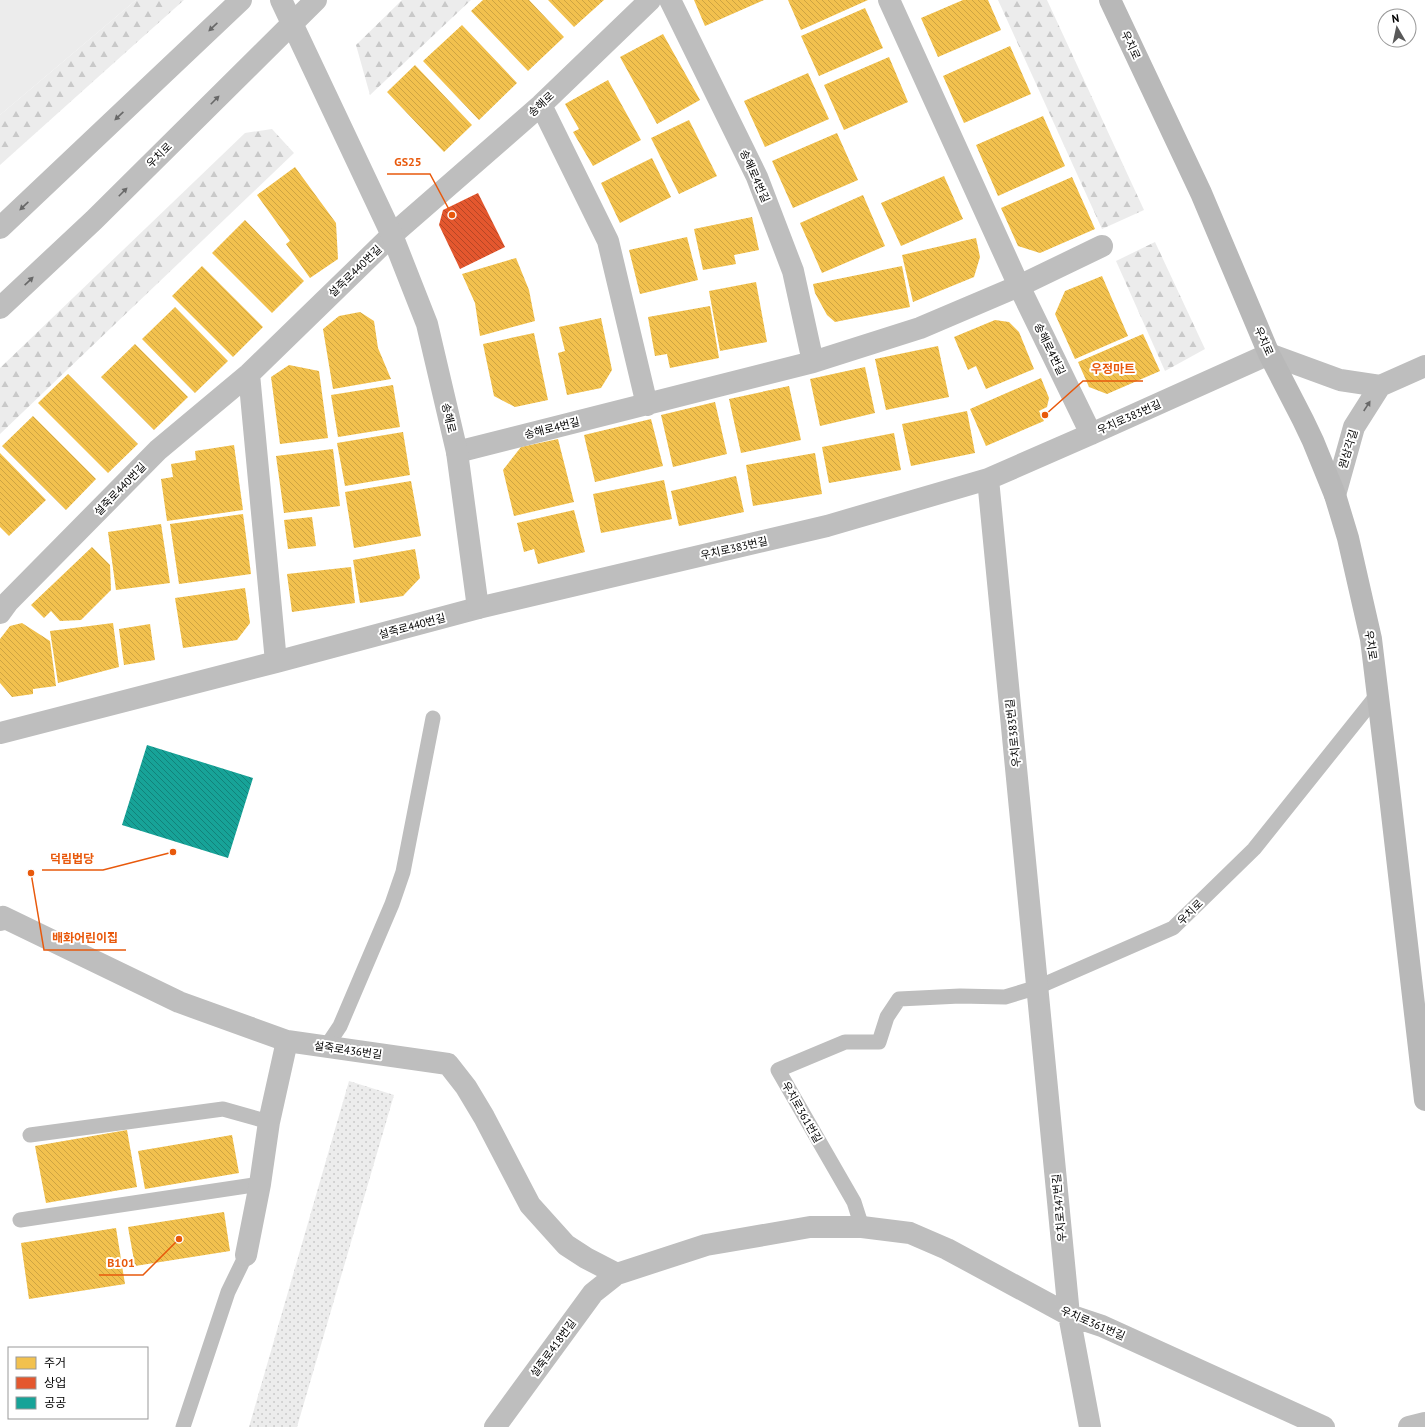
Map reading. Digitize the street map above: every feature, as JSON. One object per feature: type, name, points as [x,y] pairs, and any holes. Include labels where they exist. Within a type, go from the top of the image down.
[{"type":"main road","name":"우치로","points":[[1110,0],[1201,193],[1269,354],[1303,420],[1335,495],[1348,538],[1371,639],[1425,1100]]},
{"type":"street","points":[[0,228],[241,0]]},
{"type":"street","name":"송해로","points":[[281,0],[392,235],[427,324],[457,452],[478,608]]},
{"type":"street","name":"우치로","points":[[0,308],[94,220],[292,22],[316,0]]},
{"type":"street","name":"송해로","points":[[392,235],[541,106],[650,0]]},
{"type":"street","name":"송해로4번길","points":[[670,0],[757,177],[793,271],[813,362]]},
{"type":"street","name":"송해로4번길","points":[[889,0],[1019,286],[1091,434]]},
{"type":"street","points":[[541,106],[608,241],[647,405]]},
{"type":"street","name":"설죽로440번길","points":[[0,613],[8,602],[158,450],[249,374],[392,235]]},
{"type":"street","name":"송해로4번길","points":[[457,452],[813,362],[920,328],[1019,286],[1102,246]]},
{"type":"street","points":[[1269,354],[1340,380],[1380,386],[1425,366]]},
{"type":"street","name":"우치로383번길","points":[[478,608],[826,526],[988,479],[1269,354]]},
{"type":"street","points":[[249,374],[276,662]]},
{"type":"street","name":"원삼각길","points":[[1335,495],[1354,427],[1380,386]]},
{"type":"street","name":"우치로383번길","points":[[988,479],[1038,987]]},
{"type":"street","name":"설죽로440번길","points":[[0,733],[478,608]]},
{"type":"street","name":"설죽로436번길","points":[[1,918],[179,1002],[286,1041],[448,1064],[466,1087],[484,1117],[530,1205],[566,1245],[586,1258],[617,1274]]},
{"type":"street","name":"우치로347번길","points":[[1038,987],[1069,1315],[1090,1427]]},
{"type":"street","points":[[246,1255],[260,1184],[269,1122],[286,1041]]},
{"type":"street","name":"우치로361번길","points":[[617,1274],[706,1245],[810,1227],[862,1227],[910,1233],[954,1252],[1069,1315],[1102,1326],[1324,1427]]},
{"type":"street","name":"설죽로418번길","points":[[496,1427],[593,1293],[617,1274]]},
{"type":"street","points":[[1409,1427],[1425,1423]]},
{"type":"lane","name":"우치로","points":[[899,999],[960,996],[1005,997],[1038,987],[1174,928],[1254,849],[1378,694]]},
{"type":"lane","points":[[326,1047],[340,1026],[392,904],[403,872],[433,718]]},
{"type":"lane","name":"우치로361번길","points":[[862,1227],[854,1202],[778,1070],[845,1042],[879,1042],[888,1017],[899,999]]},
{"type":"lane","points":[[30,1135],[223,1109],[269,1122]]},
{"type":"lane","points":[[20,1220],[260,1184]]},
{"type":"lane","points":[[183,1427],[228,1292],[246,1255]]},
{"type":"green space","points":[[0,0],[136,0],[0,115]]},
{"type":"green space","points":[[136,0],[184,0],[0,165],[0,115]]},
{"type":"green space","points":[[402,0],[471,0],[370,95],[356,45]]},
{"type":"green space","points":[[998,0],[1047,0],[1144,210],[1102,229]]},
{"type":"green space","points":[[272,129],[294,153],[0,434],[0,368],[245,133]]},
{"type":"green space","points":[[1155,242],[1205,349],[1165,371],[1116,261]]},
{"type":"green space","points":[[349,1081],[394,1095],[297,1427],[249,1427]]},
{"type":"building: 주거","points":[[483,0],[529,0],[564,37],[528,71],[471,11]]},
{"type":"building: 주거","points":[[548,0],[604,0],[574,27]]},
{"type":"building: 주거","points":[[694,0],[764,0],[705,26]]},
{"type":"building: 주거","points":[[788,0],[868,0],[801,30]]},
{"type":"building: 주거","points":[[963,0],[988,0],[1001,30],[938,57],[921,18]]},
{"type":"building: 주거","points":[[865,8],[883,48],[819,76],[801,36]]},
{"type":"building: 주거","points":[[462,25],[517,83],[479,120],[423,61]]},
{"type":"building: 주거","points":[[663,34],[700,100],[657,124],[620,57]]},
{"type":"building: 주거","points":[[1010,46],[1031,94],[964,123],[943,76]]},
{"type":"building: 주거","points":[[889,57],[908,102],[844,130],[824,85]]},
{"type":"building: 주거","points":[[415,65],[472,125],[444,152],[387,92]]},
{"type":"building: 주거","points":[[808,73],[829,119],[765,147],[744,101]]},
{"type":"building: 주거","points":[[608,80],[641,140],[593,166],[573,132],[579,129],[565,104]]},
{"type":"building: 주거","points":[[1043,116],[1065,166],[998,196],[976,145]]},
{"type":"building: 주거","points":[[689,120],[717,176],[679,194],[651,138]]},
{"type":"building: 주거","points":[[837,133],[858,180],[793,208],[772,161]]},
{"type":"building: 주거","points":[[652,158],[671,197],[620,223],[601,183]]},
{"type":"building: 주거","points":[[295,167],[336,223],[338,259],[310,278],[286,244],[290,241],[257,195]]},
{"type":"building: 주거","points":[[944,176],[963,219],[901,246],[881,203]]},
{"type":"building: 주거","points":[[1072,177],[1095,229],[1040,253],[1018,246],[1001,208]]},
{"type":"building: 주거","points":[[863,195],[885,246],[822,273],[800,223]]},
{"type":"building: 주거","points":[[752,217],[759,250],[734,255],[736,264],[703,270],[694,229]]},
{"type":"building: 주거","points":[[245,220],[304,281],[272,313],[212,253]]},
{"type":"building: 주거","points":[[687,237],[698,280],[640,294],[629,250]]},
{"type":"building: 주거","points":[[976,238],[980,257],[974,277],[913,302],[902,255]]},
{"type":"building: 주거","points":[[516,258],[529,290],[535,321],[480,336],[475,303],[462,274]]},
{"type":"building: 주거","points":[[202,266],[263,327],[233,357],[172,296]]},
{"type":"building: 주거","points":[[902,266],[910,307],[835,322],[827,315],[815,293],[813,284]]},
{"type":"building: 주거","points":[[1102,276],[1128,336],[1075,359],[1055,314],[1065,291]]},
{"type":"building: 주거","points":[[756,282],[767,342],[720,351],[709,291]]},
{"type":"building: 주거","points":[[710,306],[719,358],[670,368],[667,354],[655,356],[648,317]]},
{"type":"building: 주거","points":[[175,307],[228,361],[195,393],[142,339]]},
{"type":"building: 주거","points":[[360,312],[374,321],[378,348],[391,379],[333,389],[323,329],[339,316]]},
{"type":"building: 주거","points":[[601,318],[612,370],[601,388],[567,395],[558,353],[565,351],[559,327]]},
{"type":"building: 주거","points":[[995,320],[1009,322],[1019,332],[1034,369],[986,389],[976,366],[968,370],[954,337]]},
{"type":"building: 주거","points":[[534,333],[548,400],[515,407],[494,396],[483,344]]},
{"type":"building: 주거","points":[[1143,334],[1160,371],[1107,394],[1089,387],[1078,362]]},
{"type":"building: 주거","points":[[135,344],[188,397],[154,430],[101,377]]},
{"type":"building: 주거","points":[[938,346],[949,397],[886,410],[875,359]]},
{"type":"building: 주거","points":[[289,365],[319,371],[328,438],[280,444],[271,377]]},
{"type":"building: 주거","points":[[865,367],[875,413],[820,426],[810,379]]},
{"type":"building: 주거","points":[[68,374],[138,444],[108,473],[38,403]]},
{"type":"building: 주거","points":[[1041,378],[1049,398],[1047,407],[1039,411],[1044,421],[986,446],[970,409]]},
{"type":"building: 주거","points":[[393,385],[400,427],[338,437],[331,395]]},
{"type":"building: 주거","points":[[789,386],[801,440],[741,453],[729,399]]},
{"type":"building: 주거","points":[[715,402],[727,454],[673,467],[661,415]]},
{"type":"building: 주거","points":[[967,411],[975,453],[911,466],[902,424]]},
{"type":"building: 주거","points":[[33,416],[96,479],[66,510],[2,446]]},
{"type":"building: 주거","points":[[651,419],[663,466],[595,482],[584,435]]},
{"type":"building: 주거","points":[[403,432],[410,475],[345,486],[337,443]]},
{"type":"building: 주거","points":[[894,433],[901,470],[829,483],[822,447]]},
{"type":"building: 주거","points":[[558,439],[574,502],[514,516],[503,470],[521,447]]},
{"type":"building: 주거","points":[[234,445],[243,510],[167,521],[161,479],[173,477],[171,464],[196,460],[195,451]]},
{"type":"building: 주거","points":[[333,449],[340,506],[284,513],[276,456]]},
{"type":"building: 주거","points":[[0,453],[46,500],[9,536],[0,527]]},
{"type":"building: 주거","points":[[815,453],[822,494],[753,506],[746,465]]},
{"type":"building: 주거","points":[[736,476],[744,512],[679,526],[671,491]]},
{"type":"building: 주거","points":[[664,480],[672,519],[601,533],[593,494]]},
{"type":"building: 주거","points":[[411,481],[421,536],[354,548],[345,492]]},
{"type":"building: 주거","points":[[574,510],[585,552],[538,564],[534,549],[524,552],[517,523]]},
{"type":"building: 주거","points":[[243,514],[251,574],[179,584],[170,524]]},
{"type":"building: 주거","points":[[312,517],[316,546],[288,549],[284,520]]},
{"type":"building: 주거","points":[[161,524],[170,583],[116,590],[108,532]]},
{"type":"building: 주거","points":[[92,547],[110,565],[111,590],[81,620],[60,621],[51,611],[44,618],[31,605]]},
{"type":"building: 주거","points":[[415,549],[420,578],[403,596],[360,603],[353,560]]},
{"type":"building: 주거","points":[[351,567],[355,603],[292,612],[287,574]]},
{"type":"building: 주거","points":[[245,588],[250,623],[237,640],[183,648],[175,598]]},
{"type":"building: 주거","points":[[22,623],[50,641],[56,686],[33,689],[33,694],[12,697],[0,683],[0,639],[10,626]]},
{"type":"building: 주거","points":[[113,623],[119,667],[58,683],[50,631]]},
{"type":"building: 주거","points":[[150,624],[155,660],[124,665],[119,629]]},
{"type":"building: 주거","points":[[127,1130],[137,1187],[46,1203],[35,1146]]},
{"type":"building: 주거","points":[[232,1135],[239,1173],[145,1189],[138,1151]]},
{"type":"building: 주거","points":[[224,1212],[230,1251],[135,1266],[128,1227]]},
{"type":"building: 주거","points":[[116,1228],[125,1284],[29,1299],[21,1243]]},
{"type":"building: 상업","points":[[478,193],[505,247],[460,269],[439,225],[443,210]]},
{"type":"building: 공공","points":[[147,745],[253,778],[228,858],[122,825]]},
{"type":"place","name":"GS25","points":[[452,215]]},
{"type":"place","name":"우정마트","points":[[1045,415]]},
{"type":"place","name":"덕림법당","points":[[173,852]]},
{"type":"place","name":"배화어린이집","points":[[31,873]]},
{"type":"place","name":"B101","points":[[179,1239]]}]
